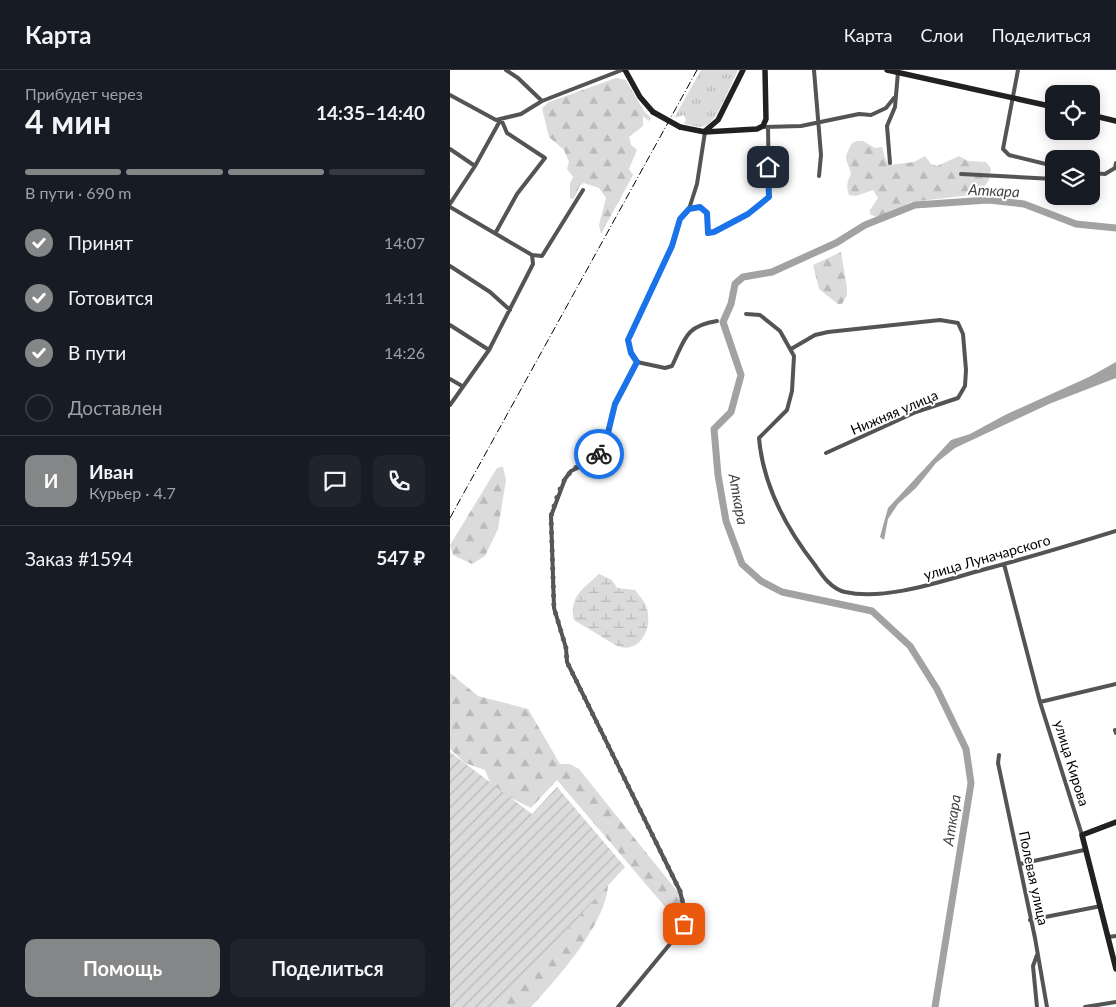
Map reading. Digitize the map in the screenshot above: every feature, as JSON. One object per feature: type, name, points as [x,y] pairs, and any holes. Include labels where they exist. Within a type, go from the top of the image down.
[{"type":"street","points":[[506,70],[513,72],[542,101]]},
{"type":"street","points":[[450,96],[491,119],[501,119],[521,114],[542,101],[623,70],[640,97],[653,112],[680,128],[705,132],[818,124],[859,114],[880,112],[894,98]]},
{"type":"street","points":[[717,321],[701,324],[688,331],[672,366],[665,368],[637,362],[631,353],[628,340],[672,246],[680,219],[689,209],[697,184],[705,132],[718,120],[743,70]]},
{"type":"street","points":[[689,209],[700,207],[707,213],[708,233],[714,232],[748,214],[769,197],[765,70]]},
{"type":"street","points":[[814,70],[821,155],[819,176]]},
{"type":"street","points":[[887,70],[1045,105]]},
{"type":"street","points":[[1018,70],[1003,149],[1009,155],[1045,164]]},
{"type":"street","points":[[890,163],[887,126],[895,107],[894,98],[898,71]]},
{"type":"street","points":[[1100,118],[1116,121]]},
{"type":"street","points":[[501,119],[475,166],[450,205],[532,255],[542,256],[583,190]]},
{"type":"street","points":[[496,232],[517,194],[545,158],[507,134],[501,119]]},
{"type":"street","points":[[450,149],[475,166]]},
{"type":"street","points":[[1100,173],[1105,174],[1116,166]]},
{"type":"street","points":[[962,174],[1045,179]]},
{"type":"street","points":[[450,405],[489,350],[533,264],[532,255]]},
{"type":"street","points":[[450,266],[490,292],[510,310]]},
{"type":"street","points":[[746,314],[760,315],[780,331],[791,349]]},
{"type":"street","name":"Нижняя улица","points":[[791,349],[815,335],[828,332],[940,320],[958,323],[963,334],[965,386],[958,398],[916,412],[826,453]]},
{"type":"street","points":[[450,325],[489,350]]},
{"type":"street","name":"улица Луначарского","points":[[791,349],[794,356],[792,391],[787,410],[759,438],[761,460],[775,499],[795,539],[828,582],[843,592],[861,594],[912,590],[1116,531]]},
{"type":"street","points":[[618,1007],[679,933],[686,916],[680,891],[567,662],[566,648],[554,608],[551,516],[565,479],[571,471],[594,460],[600,452],[606,441],[615,404],[637,362]]},
{"type":"street","points":[[450,379],[462,386]]},
{"type":"street","name":"улица Кирова","points":[[1004,564],[1040,702],[1082,835],[1084,850],[1101,906],[1116,969]]},
{"type":"street","points":[[1040,702],[1116,684]]},
{"type":"street","name":"Полевая улица","points":[[999,754],[998,764],[1038,955],[1046,1007]]},
{"type":"street","points":[[1082,835],[1116,822]]},
{"type":"street","points":[[1020,864],[1084,850]]},
{"type":"street","points":[[1030,920],[1101,906]]},
{"type":"street","points":[[1108,937],[1116,936]]},
{"type":"street","points":[[1037,1007],[1033,966],[1038,955]]},
{"type":"street","points":[[1085,1007],[1116,1002]]},
{"type":"green space","points":[[701,70],[738,70],[716,115],[707,125],[699,127],[684,124],[686,120],[684,115],[674,118]]},
{"type":"green space","points":[[616,78],[626,80],[644,111],[651,118],[649,121],[643,116],[643,126],[629,137],[631,145],[637,150],[629,169],[633,175],[601,234],[599,225],[606,198],[599,188],[584,183],[580,185],[574,199],[570,198],[570,183],[573,177],[567,169],[569,162],[564,150],[549,137],[542,108],[549,102]]},
{"type":"green space","points":[[863,141],[875,148],[882,147],[889,165],[914,162],[925,156],[931,164],[937,166],[959,156],[968,161],[986,162],[991,169],[989,180],[979,194],[911,202],[888,214],[876,217],[870,214],[870,210],[878,198],[873,190],[856,196],[849,195],[848,192],[847,184],[851,174],[846,157],[852,143]]},
{"type":"green space","points":[[841,252],[847,295],[842,304],[838,304],[819,289],[813,265]]},
{"type":"green space","points":[[503,467],[506,480],[498,529],[485,556],[472,564],[453,555],[450,545],[497,468]]},
{"type":"green space","points":[[599,574],[612,580],[617,588],[635,590],[645,604],[648,614],[647,630],[639,643],[625,648],[617,646],[574,620],[575,599]]},
{"type":"green space","points":[[450,673],[478,696],[528,709],[560,764],[570,764],[579,769],[685,901],[676,929],[668,929],[665,923],[667,909],[557,780],[531,808],[493,789],[485,770],[465,763],[450,749]]},
{"type":"green space","points":[[450,752],[532,814],[557,787],[625,867],[496,1007],[450,1007]]},
{"type":"green space","points":[[608,885],[599,917],[590,933],[554,982],[531,1007],[496,1007]]},
{"type":"shaded area","points":[[1116,362],[1116,378],[1049,404],[955,448],[936,463],[916,488],[898,504],[888,519],[884,540],[880,537],[888,508],[951,440],[970,434],[1005,415],[1089,377]]},
{"type":"waterway","name":"Аткара","points":[[935,1007],[971,783],[966,749],[937,689],[910,646],[872,611],[782,592],[761,581],[742,564],[726,521],[718,475],[714,429],[731,412],[741,375],[723,322],[731,304],[735,284],[743,277],[772,272],[836,243],[865,225],[915,205],[988,200],[1024,204],[1076,224],[1116,228]]},
{"type":"railway","points":[[450,518],[697,70]]},
{"type":"way so far","points":[[599,454],[594,460],[571,471],[565,479],[551,516],[555,570],[554,608],[566,648],[567,662],[606,745],[680,891],[686,916],[684,924]]},
{"type":"route","points":[[599,454],[606,441],[610,417],[615,404],[637,362],[631,353],[628,340],[672,246],[680,219],[692,207],[700,207],[707,213],[706,228],[708,233],[714,232],[748,214],[769,197],[768,167]]}]
